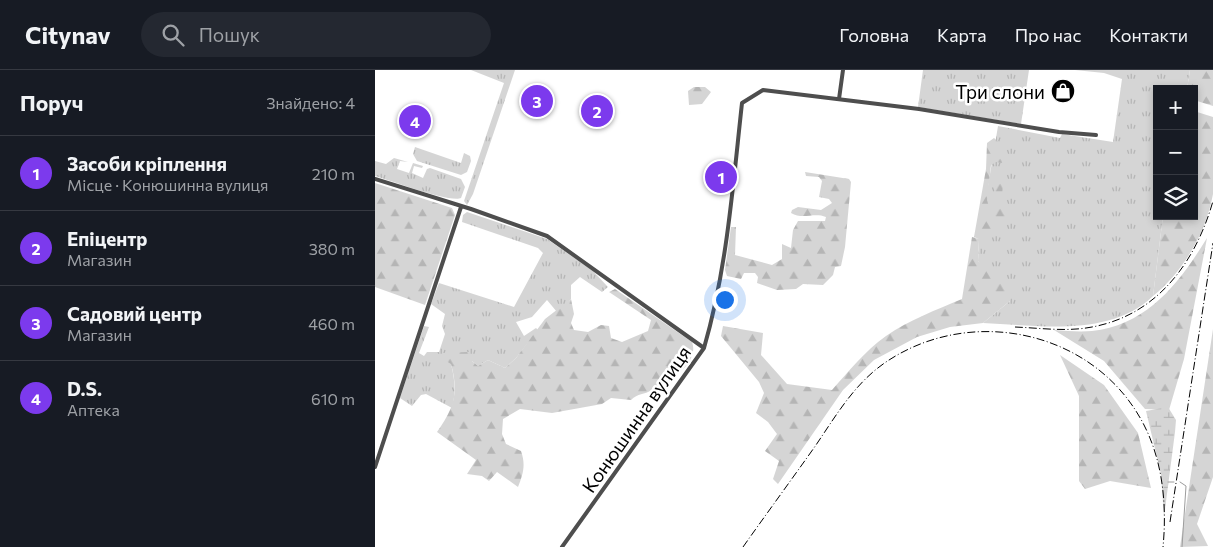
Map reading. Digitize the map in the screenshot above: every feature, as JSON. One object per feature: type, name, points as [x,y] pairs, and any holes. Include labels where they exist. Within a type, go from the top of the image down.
[{"type":"street","points":[[843,70],[839,99],[919,109],[1059,132],[1096,135]]},
{"type":"street","name":"Конюшинна вулиця","points":[[562,547],[704,348],[712,320],[723,257],[741,103],[763,90],[839,99]]},
{"type":"street","points":[[375,178],[547,236],[704,348]]},
{"type":"street","points":[[375,467],[461,207]]},
{"type":"green space","points":[[471,70],[515,70],[473,194],[467,205],[464,201],[504,83]]},
{"type":"green space","points":[[923,70],[1029,70],[1021,124],[918,107]]},
{"type":"green space","points":[[1075,70],[1190,70],[1188,85],[1153,85],[1153,220],[1162,220],[1153,296],[1136,309],[1116,318],[1095,324],[1049,326],[983,323],[1010,301],[978,261],[979,240],[998,126],[1060,138],[1062,134],[1113,142],[1122,79],[1104,73]]},
{"type":"green space","points":[[1190,70],[1213,70],[1213,106],[1198,101],[1198,85],[1188,85]]},
{"type":"green space","points":[[694,87],[705,87],[711,92],[702,104],[689,105],[688,91]]},
{"type":"green space","points":[[1198,112],[1213,117],[1213,194],[1210,209],[1192,251],[1174,275],[1153,296],[1162,220],[1198,220]]},
{"type":"green space","points":[[994,138],[1001,146],[1003,159],[1002,163],[996,162],[991,165],[987,200],[989,207],[994,202],[996,174],[1001,171],[1005,174],[1000,206],[1006,210],[1013,208],[1021,210],[1013,217],[1000,219],[998,223],[1000,228],[994,236],[989,231],[981,241],[979,240],[978,261],[1013,289],[1010,301],[983,323],[950,327],[917,337],[874,360],[843,390],[778,484],[773,479],[779,461],[765,451],[777,434],[768,422],[756,413],[764,393],[759,382],[721,336],[723,326],[763,333],[761,355],[787,384],[832,390],[864,355],[886,336],[913,320],[962,299],[972,237],[979,239],[974,237],[986,169],[987,143]]},
{"type":"green space","points":[[415,147],[461,163],[464,153],[470,156],[471,161],[467,172],[461,175],[417,161],[413,154]]},
{"type":"green space","points":[[394,158],[408,162],[400,161],[397,169],[409,173],[413,163],[423,166],[422,168],[414,166],[412,173],[423,178],[427,169],[430,168],[461,179],[465,187],[461,198],[455,199],[433,194],[375,176],[375,161],[386,164]]},
{"type":"green space","points":[[805,172],[849,179],[851,182],[845,247],[841,266],[835,267],[833,275],[823,285],[803,284],[796,289],[777,290],[757,283],[758,277],[755,273],[744,273],[741,279],[727,276],[725,270],[731,227],[736,227],[735,255],[772,265],[782,259],[782,244],[791,248],[793,230],[798,221],[825,221],[826,217],[822,216],[800,216],[791,213],[792,210],[798,207],[821,210],[832,203],[829,199],[819,197],[822,181],[819,177],[806,176]]},
{"type":"green space","points":[[375,183],[452,208],[455,215],[425,305],[375,287]]},
{"type":"green space","points":[[467,212],[547,239],[593,271],[608,287],[602,292],[580,277],[571,285],[571,299],[557,312],[547,300],[532,317],[516,322],[524,336],[536,328],[538,330],[516,358],[505,368],[488,360],[478,366],[472,361],[451,364],[455,386],[452,408],[426,394],[421,395],[412,406],[400,398],[424,326],[429,327],[419,353],[424,356],[427,352],[439,352],[445,334],[442,326],[445,314],[431,304],[439,283],[514,307],[543,253],[538,248],[462,222],[463,215]]},
{"type":"green space","points":[[1207,238],[1184,359],[1169,410],[1145,409],[1104,361],[1054,330],[1092,331],[1112,327],[1146,311],[1174,285]]},
{"type":"green space","points":[[615,289],[692,342],[693,350],[687,365],[666,382],[631,400],[611,398],[602,404],[552,413],[520,409],[503,419],[502,434],[506,444],[521,451],[523,469],[518,487],[497,472],[489,481],[482,476],[467,474],[476,460],[437,432],[451,408],[455,392],[451,364],[441,358],[442,353],[469,352],[472,361],[478,366],[488,360],[505,368],[516,358],[545,319],[571,299],[574,314],[571,323],[574,330],[588,332],[601,325],[609,326],[611,338],[622,342],[648,331],[651,320],[609,292]]},
{"type":"green space","points":[[1213,329],[1213,477],[1197,524],[1208,546],[1180,547]]},
{"type":"green space","points":[[1060,355],[1104,385],[1138,433],[1151,488],[1110,481],[1085,489],[1079,481],[1079,396]]},
{"type":"green space","points":[[1168,407],[1176,420],[1164,517],[1161,474],[1146,411]]},
{"type":"waterway","points":[[1168,482],[1174,482]]},
{"type":"waterway","points":[[1180,482],[1186,486],[1182,547]]},
{"type":"railway","points":[[1015,327],[1054,329],[1092,327],[1115,321],[1136,311],[1155,298],[1185,264],[1206,223],[1213,201]]},
{"type":"railway","points":[[1170,522],[1213,243]]},
{"type":"railway","points":[[743,547],[847,400],[875,370],[920,344],[956,334],[993,332],[1029,336],[1064,348],[1096,367],[1123,393],[1144,425],[1156,454],[1164,500],[1163,547]]},
{"type":"place","name":"Три слони","points":[[1063,91]]},
{"type":"place","name":"Садовий центр","points":[[537,101]]},
{"type":"place","name":"Епіцентр","points":[[597,111]]},
{"type":"place","name":"D.S.","points":[[415,121]]},
{"type":"place","name":"Засоби кріплення","points":[[721,177]]}]
